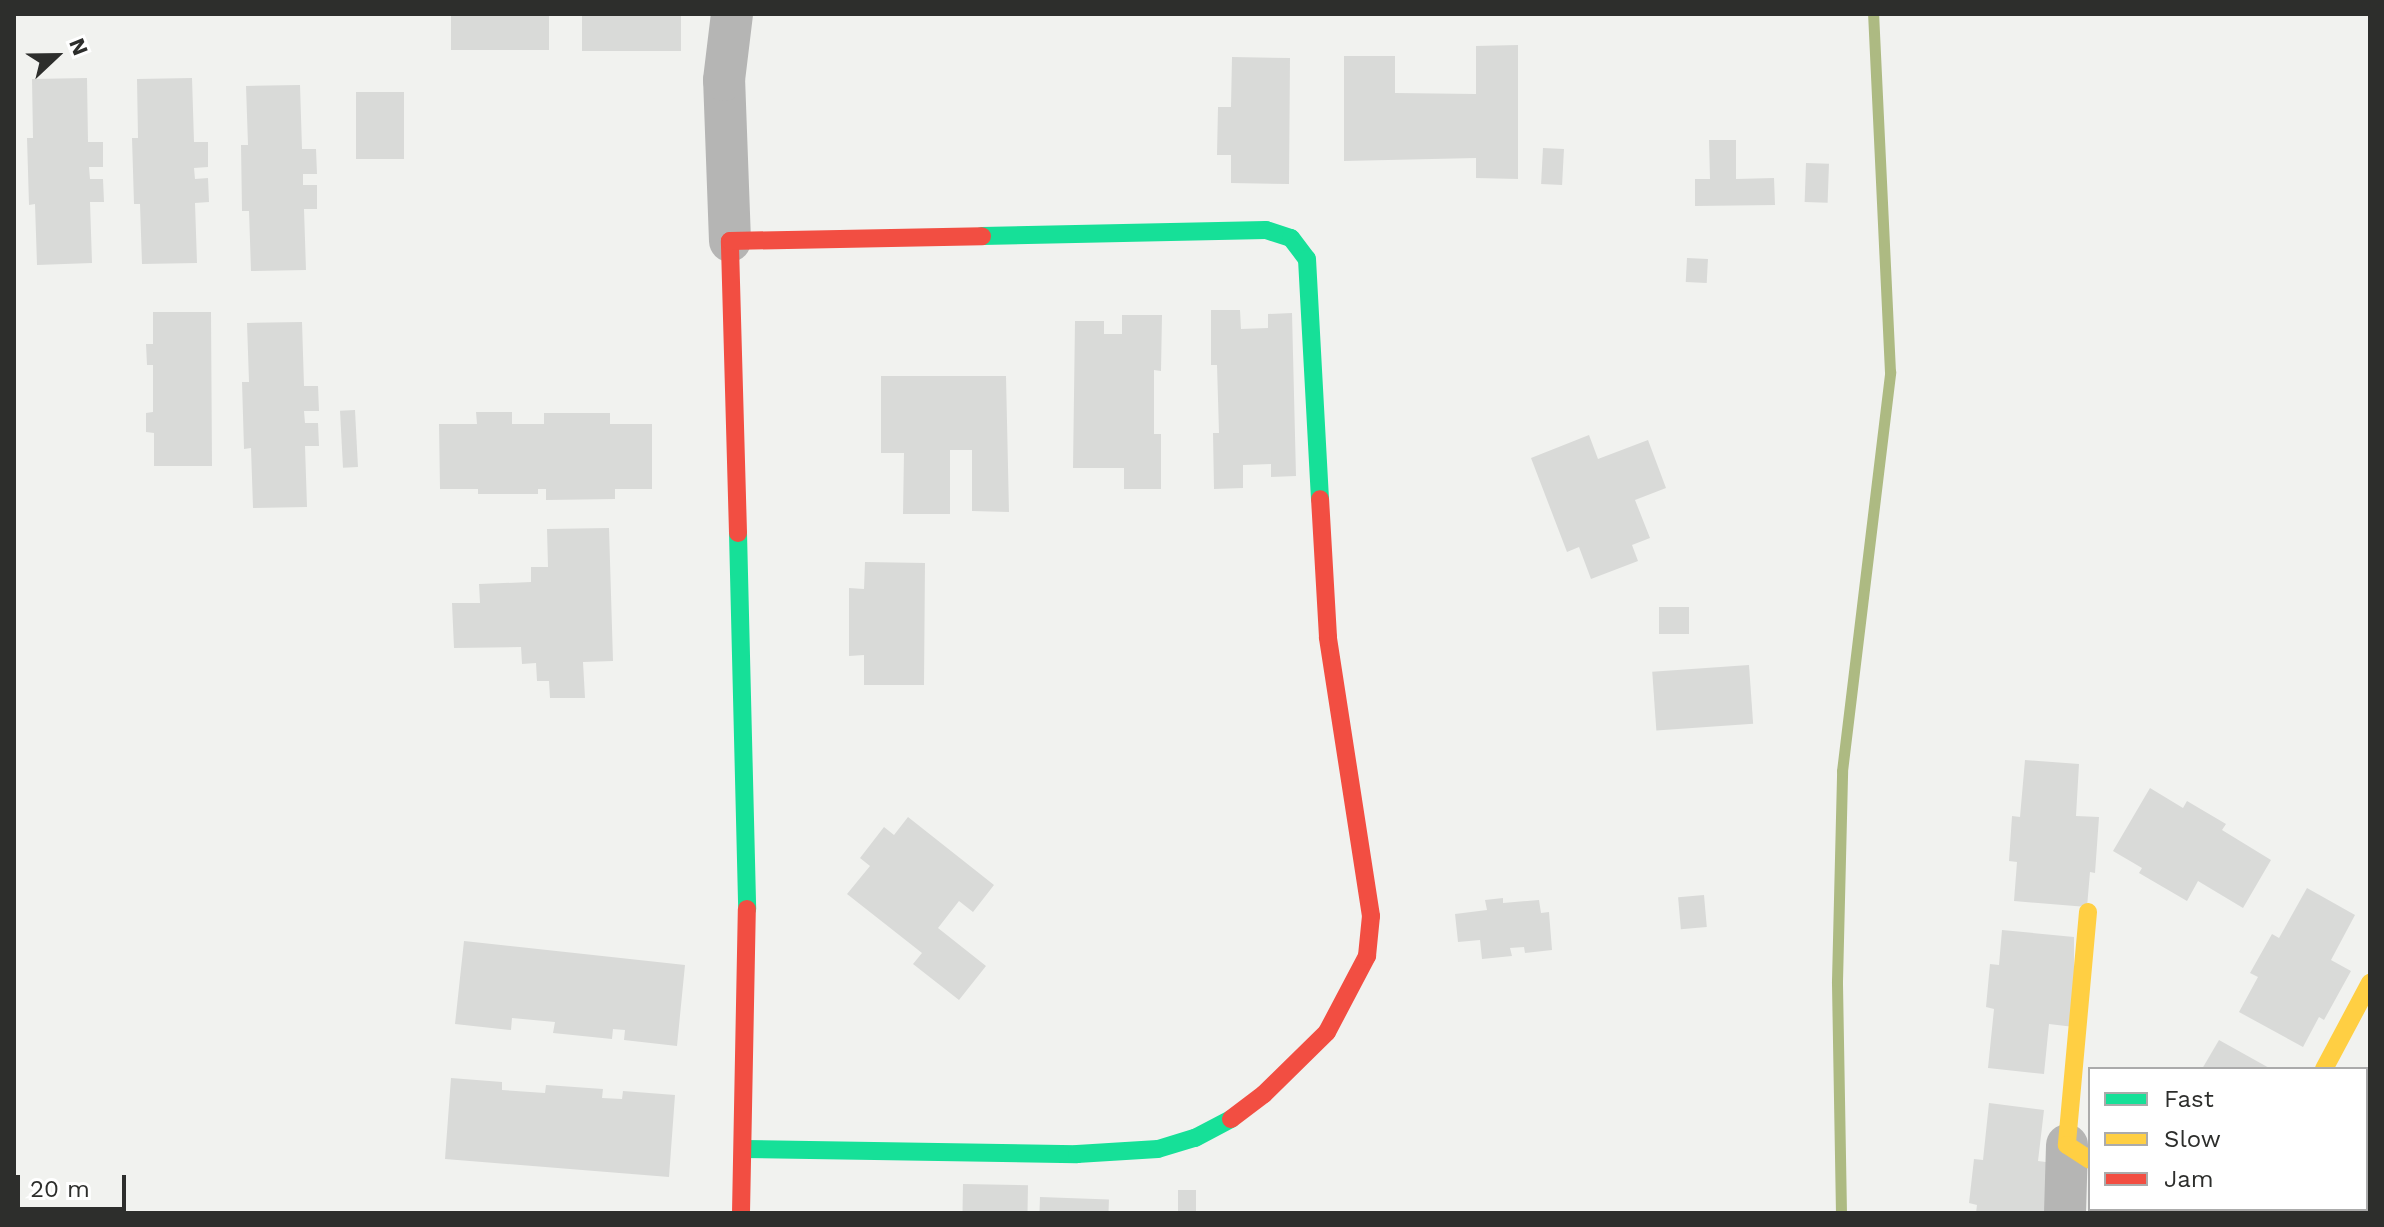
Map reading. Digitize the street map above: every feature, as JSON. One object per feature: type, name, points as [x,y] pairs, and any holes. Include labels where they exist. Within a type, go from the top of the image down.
[{"type":"street","points":[[732,14],[724,80],[748,864],[741,1213]]},
{"type":"street","points":[[730,241],[1266,230],[1291,238],[1307,259],[1328,637],[1371,916],[1367,956],[1327,1032],[1264,1094],[1231,1119],[1195,1138],[1158,1149],[1077,1154],[743,1149]]},
{"type":"street","points":[[2065,1213],[2078,1152],[2088,912]]},
{"type":"street","points":[[2325,1067],[2370,983]]},
{"type":"building","points":[[451,14],[549,14],[549,50],[451,50]]},
{"type":"building","points":[[582,14],[681,14],[681,51],[582,51]]},
{"type":"building","points":[[1518,45],[1518,179],[1476,178],[1476,158],[1344,161],[1344,56],[1395,56],[1395,93],[1476,94],[1476,46]]},
{"type":"building","points":[[1232,57],[1290,58],[1289,184],[1231,183],[1231,155],[1217,155],[1218,107],[1231,107]]},
{"type":"building","points":[[87,78],[88,142],[103,142],[103,167],[89,167],[90,179],[103,179],[104,202],[90,202],[92,263],[37,265],[35,204],[29,205],[27,138],[33,138],[32,79]]},
{"type":"building","points":[[192,78],[194,142],[208,142],[208,167],[194,168],[195,179],[208,178],[209,202],[195,203],[197,263],[142,264],[140,204],[134,204],[132,138],[138,138],[137,79]]},
{"type":"building","points":[[300,85],[302,149],[316,149],[317,174],[303,174],[303,185],[317,185],[317,209],[304,209],[306,270],[251,271],[249,211],[242,211],[241,145],[248,145],[246,86]]},
{"type":"building","points":[[356,92],[404,92],[404,159],[356,159]]},
{"type":"building","points":[[1709,140],[1736,140],[1736,179],[1774,178],[1775,205],[1695,206],[1695,179],[1710,179]]},
{"type":"building","points":[[1543,148],[1564,149],[1562,185],[1541,184]]},
{"type":"building","points":[[1806,163],[1829,164],[1828,203],[1805,202]]},
{"type":"building","points":[[1687,258],[1708,259],[1707,283],[1686,282]]},
{"type":"building","points":[[1211,310],[1240,310],[1241,329],[1268,328],[1268,314],[1292,313],[1296,476],[1271,477],[1271,464],[1243,465],[1243,488],[1214,489],[1213,433],[1219,433],[1217,365],[1211,365]]},
{"type":"building","points":[[153,312],[211,312],[212,466],[154,466],[154,433],[146,432],[146,413],[153,412],[153,365],[147,365],[146,344],[153,344]]},
{"type":"building","points":[[1122,315],[1162,315],[1161,371],[1154,370],[1154,434],[1161,434],[1161,489],[1124,489],[1124,468],[1073,468],[1075,321],[1104,321],[1104,334],[1122,334]]},
{"type":"building","points":[[302,322],[304,386],[318,386],[319,411],[304,411],[305,423],[318,423],[319,446],[305,446],[307,507],[253,508],[251,448],[244,449],[242,382],[249,382],[247,323]]},
{"type":"building","points":[[881,376],[1006,376],[1009,512],[972,511],[972,450],[950,450],[950,514],[903,514],[904,453],[881,453]]},
{"type":"building","points":[[355,410],[358,467],[343,468],[340,411]]},
{"type":"building","points":[[476,412],[512,412],[512,424],[544,424],[544,413],[610,413],[610,424],[652,424],[652,489],[615,489],[615,499],[546,500],[546,489],[538,489],[538,494],[478,494],[478,489],[440,489],[439,424],[477,424]]},
{"type":"building","points":[[1589,435],[1598,459],[1648,440],[1666,488],[1635,500],[1650,538],[1632,545],[1638,561],[1591,579],[1579,547],[1567,552],[1531,458]]},
{"type":"building","points":[[609,528],[613,661],[583,662],[585,698],[550,698],[549,681],[537,681],[536,663],[522,664],[521,647],[454,648],[452,603],[480,603],[479,584],[531,582],[531,567],[548,567],[547,529]]},
{"type":"building","points":[[865,562],[925,563],[924,685],[864,685],[864,655],[849,656],[849,588],[864,589]]},
{"type":"building","points":[[1659,607],[1689,607],[1689,634],[1659,634]]},
{"type":"building","points":[[1749,665],[1753,724],[1656,731],[1652,672]]},
{"type":"building","points":[[2025,760],[2079,764],[2076,816],[2099,817],[2095,873],[2090,872],[2087,907],[2014,901],[2017,862],[2009,861],[2012,816],[2020,817]]},
{"type":"building","points":[[2150,788],[2183,808],[2187,801],[2226,824],[2222,830],[2271,860],[2243,908],[2198,881],[2187,901],[2139,873],[2142,868],[2113,851]]},
{"type":"building","points":[[908,817],[994,885],[973,912],[959,901],[938,928],[986,966],[959,1000],[913,964],[922,953],[847,894],[870,866],[860,858],[884,827],[894,835]]},
{"type":"building","points":[[2307,888],[2355,915],[2331,960],[2351,971],[2324,1020],[2319,1017],[2303,1047],[2239,1012],[2258,977],[2250,973],[2272,934],[2279,938]]},
{"type":"building","points":[[1704,895],[1707,927],[1681,929],[1678,897]]},
{"type":"building","points":[[1503,898],[1503,903],[1539,900],[1541,913],[1549,912],[1552,950],[1525,953],[1524,947],[1510,948],[1512,956],[1482,959],[1480,940],[1458,942],[1455,914],[1487,910],[1485,900]]},
{"type":"building","points":[[2002,930],[2074,937],[2074,1027],[2049,1024],[2044,1074],[1988,1068],[1994,1009],[1986,1007],[1990,964],[1999,965]]},
{"type":"building","points":[[464,941],[685,965],[677,1046],[624,1040],[625,1030],[613,1029],[612,1039],[553,1033],[555,1022],[512,1018],[511,1030],[455,1024]]},
{"type":"building","points":[[2219,1040],[2267,1067],[2203,1067]]},
{"type":"building","points":[[451,1078],[502,1082],[502,1090],[545,1093],[546,1085],[603,1089],[602,1098],[622,1099],[623,1091],[675,1095],[669,1177],[445,1159]]},
{"type":"building","points":[[1989,1103],[2044,1110],[2038,1161],[2061,1164],[2056,1213],[1976,1213],[1977,1205],[1969,1203],[1974,1159],[1983,1160]]},
{"type":"building","points":[[2370,1143],[2370,1213],[2343,1213],[2340,1211],[2368,1211]]},
{"type":"building","points":[[963,1184],[1028,1185],[1028,1213],[962,1213]]},
{"type":"building","points":[[1178,1190],[1196,1190],[1196,1213],[1178,1213]]},
{"type":"building","points":[[1040,1197],[1109,1199],[1108,1213],[1039,1213]]},
{"type":"waterway","points":[[1841,1213],[1837,981],[1842,771],[1890,372],[1873,14]]},
{"type":"traffic: fast","points":[[982,236],[1266,230],[1291,238],[1307,259],[1320,499]]},
{"type":"traffic: fast","points":[[738,533],[747,909]]},
{"type":"traffic: fast","points":[[743,1149],[1077,1154],[1158,1149],[1195,1138],[1231,1119]]},
{"type":"traffic: slow","points":[[2088,912],[2067,1145],[2088,1159]]},
{"type":"traffic: slow","points":[[2325,1067],[2370,983]]},
{"type":"traffic: jam","points":[[738,533],[730,241],[982,236]]},
{"type":"traffic: jam","points":[[1231,1119],[1264,1094],[1327,1032],[1367,956],[1371,916],[1328,637],[1320,499]]},
{"type":"traffic: jam","points":[[741,1213],[747,909]]}]
